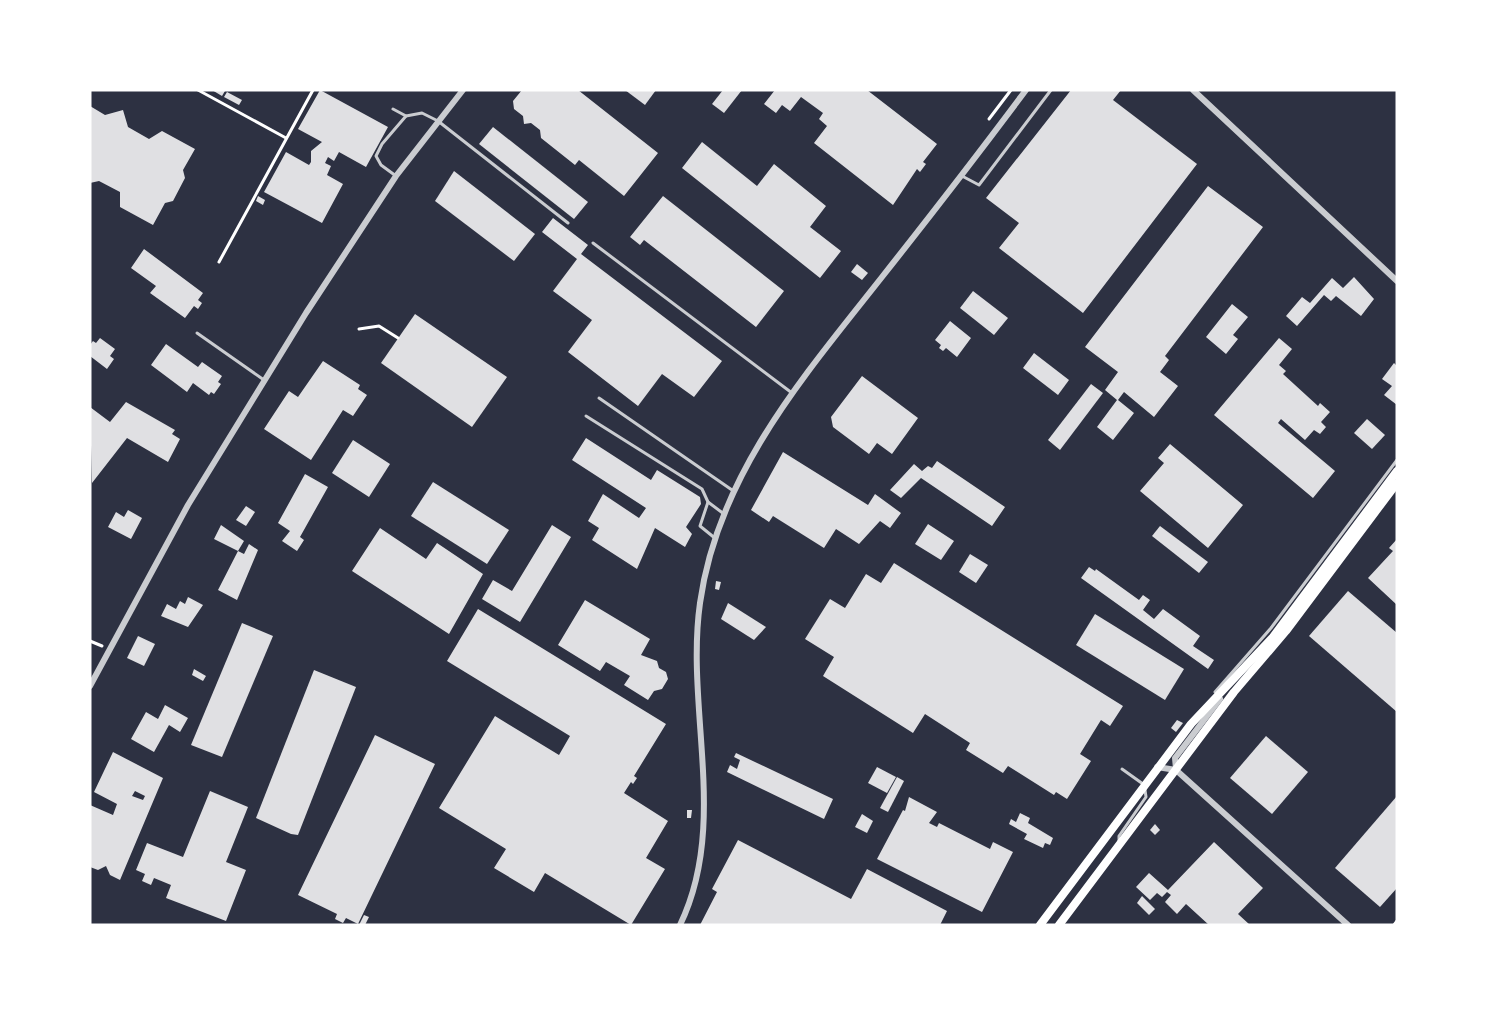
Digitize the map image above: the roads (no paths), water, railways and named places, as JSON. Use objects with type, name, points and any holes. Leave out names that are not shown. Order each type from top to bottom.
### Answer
[{"type":"main road","points":[[1040,925],[1157,767],[1191,724],[1273,637],[1397,471]]},
{"type":"main road","points":[[1059,925],[1234,692],[1286,631],[1397,483]]},
{"type":"street","points":[[90,686],[92,674],[188,505],[265,381],[396,176],[463,90]]},
{"type":"street","points":[[680,925],[700,862],[705,819],[697,650],[700,602],[716,539],[732,490],[763,435],[792,393],[962,176],[1026,90]]},
{"type":"street","points":[[1193,90],[1397,281]]},
{"type":"street","points":[[1176,770],[1175,758],[1231,684]]},
{"type":"street","points":[[1157,767],[1176,770],[1348,925]]},
{"type":"lane","points":[[962,176],[979,185],[1051,90]]},
{"type":"lane","points":[[393,109],[406,116]]},
{"type":"lane","points":[[396,176],[381,165],[376,156],[382,144],[406,116],[422,112],[438,121],[568,223]]},
{"type":"lane","points":[[593,243],[792,393]]},
{"type":"lane","points":[[197,333],[265,381]]},
{"type":"lane","points":[[599,398],[732,490]]},
{"type":"lane","points":[[586,416],[702,489],[708,502],[724,513]]},
{"type":"lane","points":[[1191,724],[1271,628],[1397,460]]},
{"type":"lane","points":[[708,502],[700,526],[716,539]]},
{"type":"lane","points":[[1119,846],[1119,836],[1146,797],[1144,785],[1122,769]]}]
